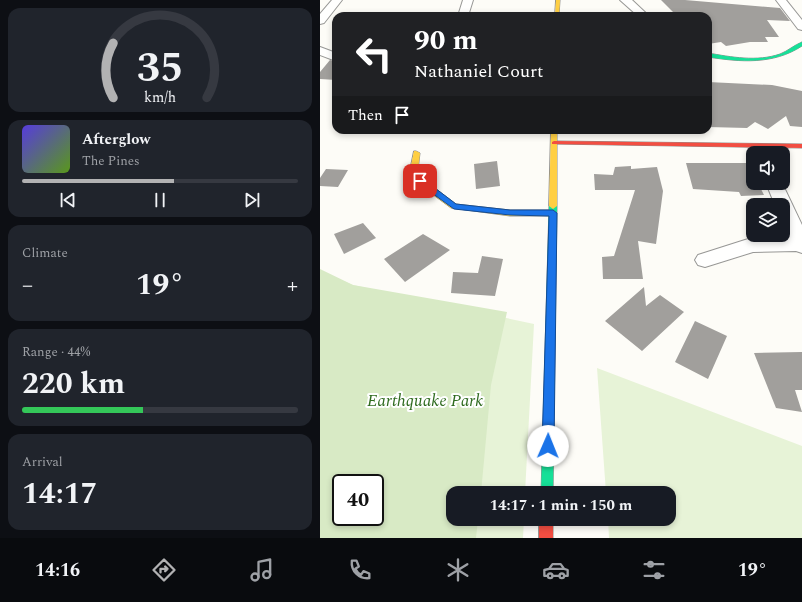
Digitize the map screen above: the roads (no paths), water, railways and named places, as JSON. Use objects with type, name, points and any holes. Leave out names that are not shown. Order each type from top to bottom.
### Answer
[{"type":"street","points":[[320,21],[337,0]]},
{"type":"street","points":[[464,12],[468,0]]},
{"type":"street","points":[[557,12],[558,0]]},
{"type":"street","points":[[625,0],[640,12]]},
{"type":"street","points":[[781,0],[802,27]]},
{"type":"street","points":[[712,56],[755,59],[778,56],[797,50],[802,44]]},
{"type":"street","points":[[320,51],[332,56]]},
{"type":"street","points":[[547,486],[554,134]]},
{"type":"street","points":[[554,143],[746,149]]},
{"type":"street","points":[[790,147],[802,146]]},
{"type":"street","points":[[416,154],[414,170],[420,181],[454,206],[510,213],[553,213]]},
{"type":"street","points":[[705,260],[752,245],[801,245],[777,190]]},
{"type":"street","points":[[546,526],[546,538]]},
{"type":"park label","name":"Earthquake Park","points":[[425,400]]}]
